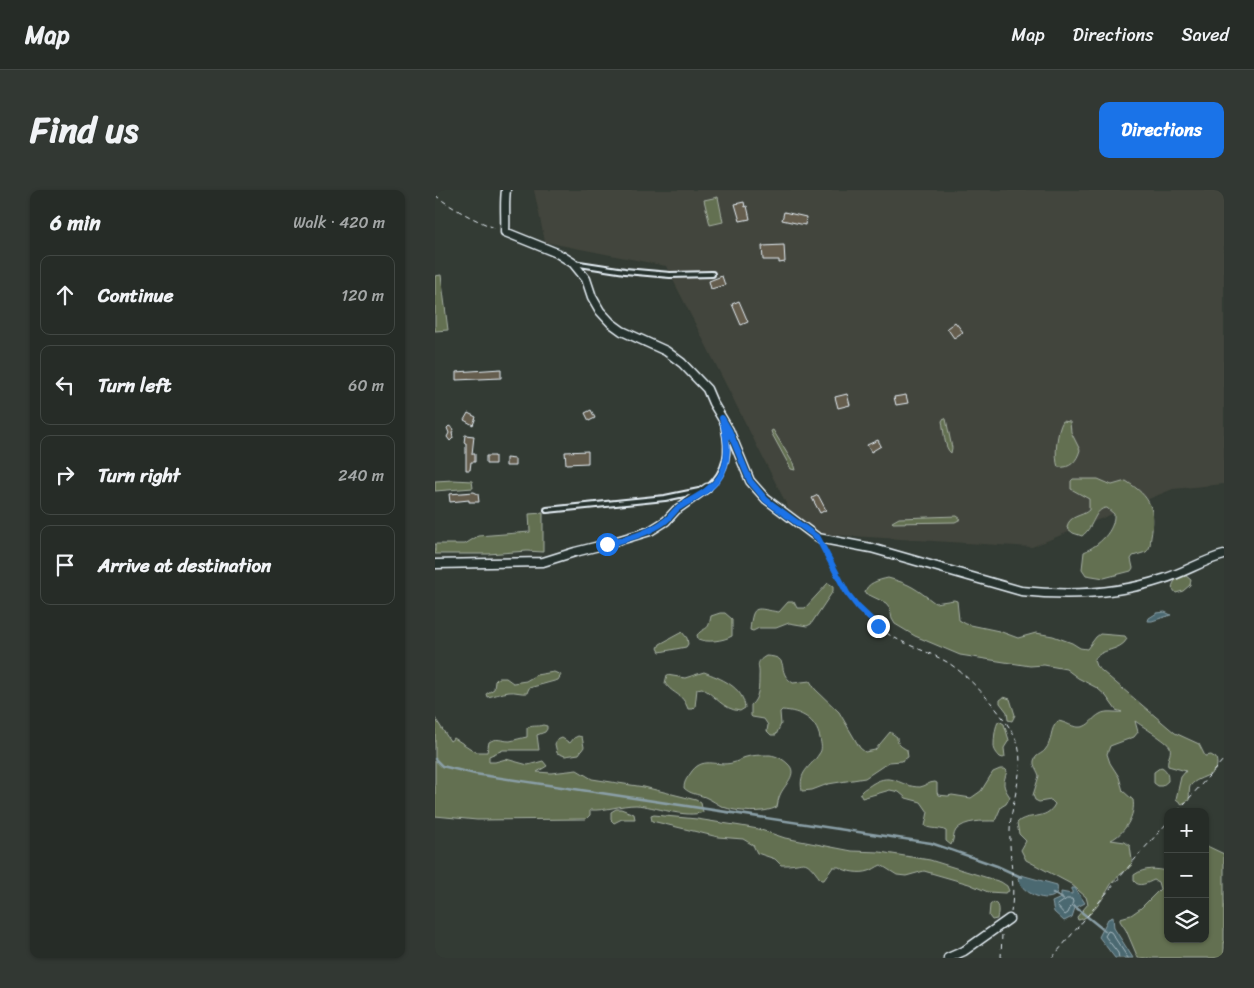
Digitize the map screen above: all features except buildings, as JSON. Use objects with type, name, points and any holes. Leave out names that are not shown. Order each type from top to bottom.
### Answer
[{"type":"street","points":[[506,190],[504,200],[505,232],[557,253],[573,263],[586,279],[592,297],[600,312],[622,332],[666,351],[682,363],[707,389],[729,430],[747,475],[755,488],[766,500],[818,538],[887,552],[1021,591],[1043,593],[1100,592],[1141,585],[1181,574],[1212,558],[1224,556]]},
{"type":"street","points":[[435,564],[543,562],[650,531],[666,521],[676,510],[707,488]]},
{"type":"street","points":[[948,958],[963,951],[1009,919]]},
{"type":"lane","points":[[573,263],[670,275],[712,274]]},
{"type":"lane","points":[[547,510],[665,498],[707,488],[718,479],[725,465],[727,451],[726,434],[722,418]]},
{"type":"path","points":[[435,195],[473,219],[505,232]]},
{"type":"path","points":[[818,538],[847,593],[858,607],[878,626],[892,635],[947,662],[965,675],[1000,715],[1018,746],[1019,764],[1009,831],[1014,896],[1009,919],[1001,936],[1001,958]]},
{"type":"path","points":[[1181,808],[1224,759]]},
{"type":"path","points":[[1052,958],[1164,826]]},
{"type":"shaded area","points":[[534,190],[1224,190],[1224,484],[1173,489],[1032,547],[801,533],[666,266],[545,242]]},
{"type":"green space","points":[[718,197],[723,222],[710,225],[704,200]]},
{"type":"green space","points":[[441,275],[448,330],[435,331],[435,276]]},
{"type":"green space","points":[[944,418],[946,419],[952,448],[951,453],[945,438],[942,421]]},
{"type":"green space","points":[[1063,421],[1070,422],[1071,432],[1080,450],[1077,458],[1072,463],[1066,467],[1058,467],[1056,450],[1059,431]]},
{"type":"green space","points":[[773,430],[793,463],[795,470],[791,469],[772,434],[771,431]]},
{"type":"green space","points":[[1073,479],[1098,479],[1112,485],[1126,481],[1141,493],[1150,504],[1153,519],[1149,549],[1146,552],[1133,556],[1131,559],[1133,568],[1131,571],[1104,578],[1086,575],[1082,569],[1084,552],[1095,546],[1109,532],[1114,520],[1114,514],[1107,508],[1099,511],[1090,527],[1082,536],[1073,533],[1067,528],[1073,518],[1089,510],[1089,499],[1071,489],[1071,481]]},
{"type":"green space","points":[[435,481],[472,481],[473,488],[435,491]]},
{"type":"green space","points":[[543,513],[543,552],[435,554],[435,544],[465,544],[478,536],[530,532],[529,514]]},
{"type":"green space","points":[[957,516],[961,519],[955,522],[892,522],[899,518]]},
{"type":"green space","points":[[1185,575],[1191,580],[1190,585],[1183,591],[1176,593],[1172,588],[1173,583]]},
{"type":"green space","points":[[888,578],[902,582],[935,603],[957,601],[959,620],[966,624],[999,631],[1018,638],[1036,633],[1053,636],[1080,648],[1087,649],[1100,634],[1125,636],[1127,639],[1120,646],[1097,656],[1094,660],[1096,666],[1175,733],[1199,744],[1205,756],[1211,755],[1216,758],[1216,769],[1191,785],[1189,800],[1182,804],[1176,799],[1181,777],[1186,771],[1168,766],[1170,747],[1165,742],[1135,721],[1138,732],[1134,737],[1110,746],[1107,754],[1110,763],[1119,777],[1123,791],[1133,800],[1131,818],[1124,829],[1111,840],[1125,842],[1130,846],[1131,867],[1114,880],[1097,907],[1083,919],[1078,920],[1077,917],[1088,904],[1086,897],[1071,884],[1026,860],[1021,850],[1026,841],[1019,834],[1017,823],[1026,818],[1047,813],[1055,804],[1051,800],[1039,802],[1035,800],[1033,795],[1039,776],[1034,763],[1035,759],[1044,751],[1049,743],[1055,724],[1058,721],[1075,727],[1081,727],[1087,725],[1102,713],[1122,712],[1116,710],[1106,696],[1097,688],[1066,669],[1044,665],[1030,666],[960,655],[915,636],[895,624],[890,608],[886,603],[865,593],[870,584]]},
{"type":"green space","points":[[828,583],[833,586],[833,591],[811,624],[807,626],[789,623],[776,628],[750,630],[754,611],[757,609],[779,612],[788,602],[794,602],[797,608],[805,608]]},
{"type":"green space","points":[[725,613],[732,619],[732,636],[715,641],[698,639],[697,635],[708,627],[711,616]]},
{"type":"green space","points":[[682,632],[687,638],[688,644],[686,647],[660,652],[658,648],[660,644]]},
{"type":"green space","points":[[766,656],[779,659],[787,678],[793,683],[810,681],[815,689],[839,712],[860,748],[865,752],[875,750],[890,732],[897,737],[900,745],[907,750],[908,757],[902,761],[889,762],[865,778],[828,784],[812,790],[802,791],[803,774],[821,750],[820,738],[818,731],[811,721],[807,717],[795,712],[782,710],[780,712],[781,724],[776,735],[771,735],[767,731],[768,725],[764,719],[751,716],[751,705],[756,699],[759,688],[758,664]]},
{"type":"green space","points":[[554,672],[561,675],[558,680],[529,688],[527,693],[509,692],[487,697],[486,694],[494,689],[495,681],[498,678],[506,678],[513,683],[526,681],[536,675]]},
{"type":"green space","points":[[704,672],[724,680],[736,689],[744,701],[745,708],[740,711],[728,708],[702,688],[697,689],[695,707],[688,709],[683,699],[665,683],[667,675],[685,678]]},
{"type":"green space","points":[[1004,697],[1010,699],[1015,715],[1012,721],[1008,720],[1007,712],[1000,703],[1000,700]]},
{"type":"green space","points":[[435,718],[450,741],[454,738],[476,752],[487,752],[489,742],[497,739],[510,741],[527,737],[527,728],[547,726],[545,732],[537,735],[539,750],[503,750],[489,756],[489,762],[506,759],[528,765],[543,761],[547,766],[537,772],[551,773],[577,770],[592,779],[644,787],[696,800],[701,803],[703,812],[688,814],[636,805],[590,810],[590,815],[586,819],[477,820],[435,816]]},
{"type":"green space","points":[[999,721],[1004,724],[1009,740],[1004,748],[1005,757],[1003,758],[998,755],[994,747],[995,732]]},
{"type":"green space","points":[[578,736],[582,737],[584,747],[579,754],[565,756],[557,753],[555,744],[557,740],[562,738],[570,743]]},
{"type":"green space","points":[[770,755],[788,764],[792,772],[790,780],[779,796],[777,807],[772,809],[750,812],[729,809],[705,797],[691,793],[684,788],[685,782],[695,768],[704,763],[726,764],[734,763],[749,756]]},
{"type":"green space","points":[[1161,767],[1167,772],[1168,781],[1162,786],[1158,786],[1154,783],[1154,772]]},
{"type":"green space","points":[[1000,769],[1007,771],[1004,784],[1010,797],[1006,804],[1001,807],[995,821],[964,824],[956,830],[951,845],[946,841],[946,831],[925,826],[928,812],[921,802],[906,798],[899,792],[890,790],[862,798],[860,794],[879,780],[891,779],[907,785],[920,787],[935,782],[937,783],[938,795],[971,798],[981,791],[993,772]]},
{"type":"green space","points":[[616,809],[634,814],[635,819],[622,819],[614,823],[611,820],[611,812]]},
{"type":"green space","points":[[651,816],[697,819],[758,829],[785,838],[852,851],[880,852],[930,860],[1001,882],[1007,886],[1009,891],[1005,893],[988,892],[969,884],[924,871],[906,876],[897,875],[881,865],[870,871],[862,872],[833,867],[824,880],[821,880],[807,864],[781,865],[775,859],[757,853],[753,845],[743,839],[718,837],[652,821]]},
{"type":"green space","points":[[1209,847],[1224,854],[1224,958],[1138,958],[1120,918],[1131,915],[1141,908],[1160,889],[1158,882],[1154,880],[1143,884],[1138,884],[1134,881],[1134,875],[1142,871],[1155,869],[1164,870],[1164,943],[1209,943]]},
{"type":"green space","points":[[994,902],[998,912],[997,919],[992,920],[989,916],[990,905]]},
{"type":"water","points":[[1165,612],[1171,615],[1148,621],[1149,618],[1157,613]]},
{"type":"water","points":[[1021,875],[1057,885],[1057,892],[1048,898],[1033,895],[1021,885],[1018,878]]},
{"type":"water","points":[[1072,888],[1075,888],[1085,903],[1075,908],[1072,917],[1064,921],[1054,912],[1052,902],[1061,898],[1061,892],[1072,894]]},
{"type":"water","points":[[1113,917],[1114,928],[1133,958],[1115,958],[1099,937],[1108,919]]},
{"type":"waterway","points":[[435,759],[442,766],[475,774],[931,843],[997,866],[1021,877]]},
{"type":"waterway","points":[[1053,893],[1063,899]]},
{"type":"waterway","points":[[1074,906],[1105,931]]},
{"type":"route","points":[[607,544],[650,531],[666,521],[676,510],[718,479],[725,465],[727,451],[726,434],[722,418],[729,430],[741,463],[755,488],[766,500],[818,538],[847,593],[858,607],[878,626]]}]
